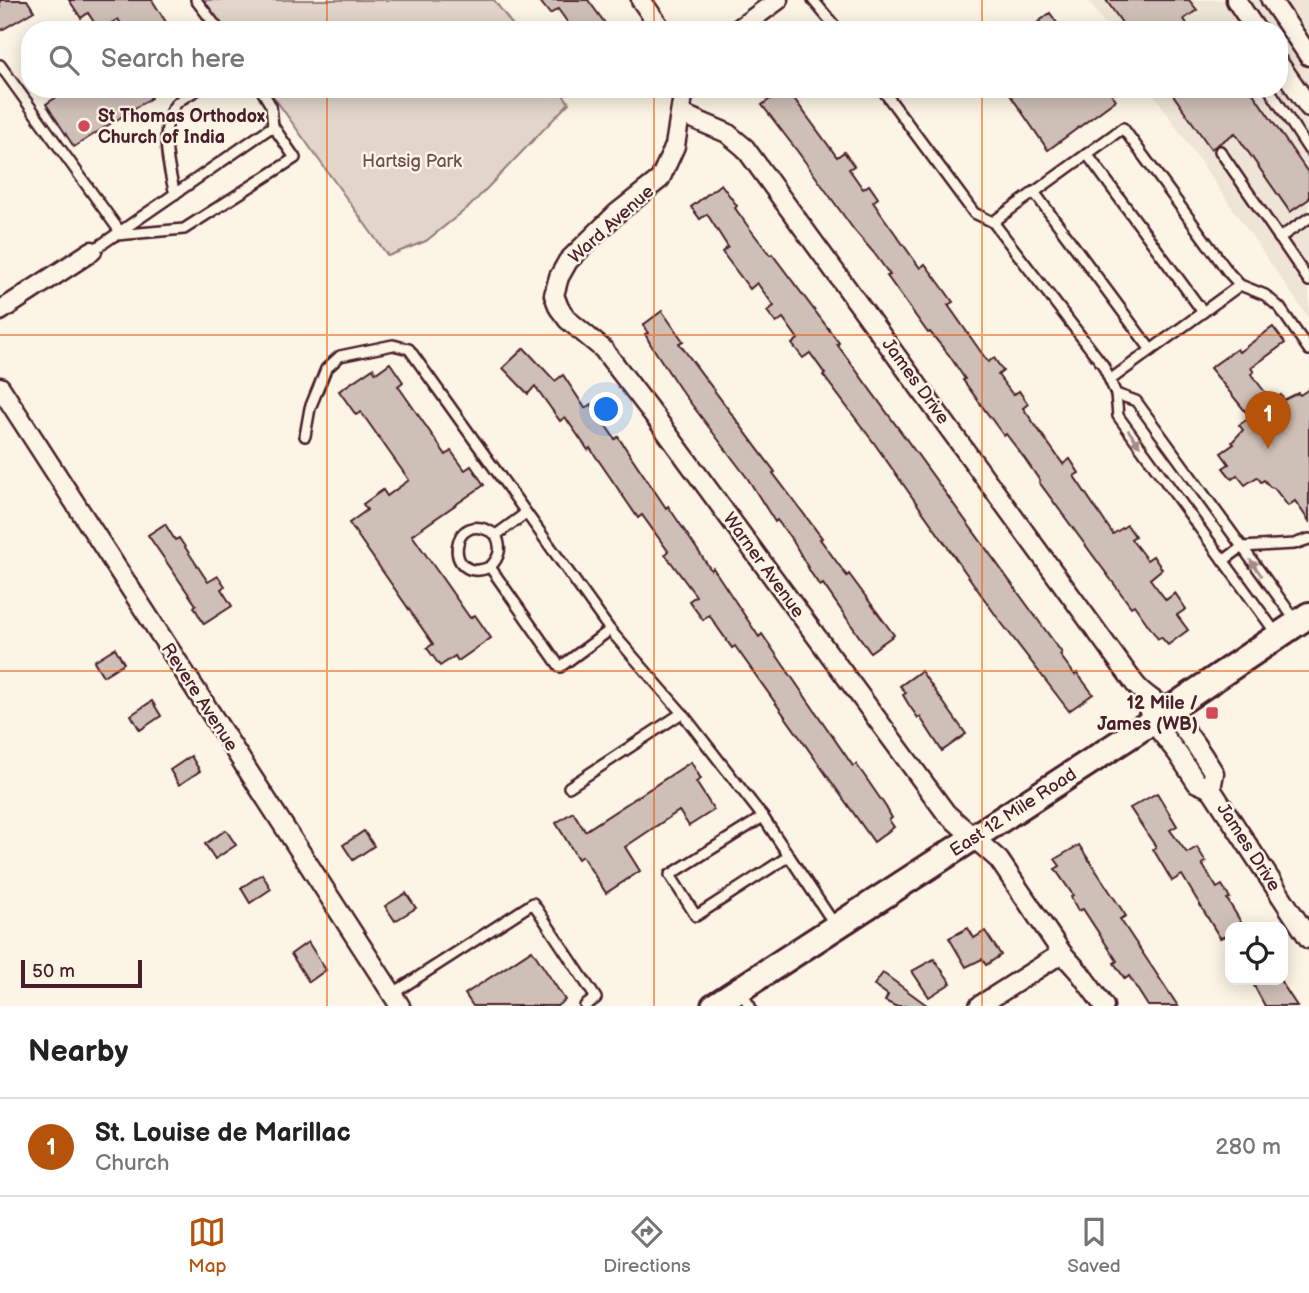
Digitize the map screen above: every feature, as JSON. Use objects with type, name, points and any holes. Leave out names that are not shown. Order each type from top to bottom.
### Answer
[{"type":"main road","name":"East 12 Mile Road","points":[[715,1006],[745,998],[836,927],[1160,716],[1295,624]]},
{"type":"street","points":[[640,0],[655,21]]},
{"type":"street","points":[[749,21],[778,0]]},
{"type":"street","points":[[1236,0],[1250,21]]},
{"type":"street","points":[[1272,0],[1281,21]]},
{"type":"street","points":[[1288,32],[1309,55]]},
{"type":"street","points":[[1288,77],[1309,107]]},
{"type":"street","points":[[682,114],[683,98]]},
{"type":"street","name":"Ward Avenue","points":[[554,295],[559,277],[568,261],[617,213],[660,179],[675,146],[682,114]]},
{"type":"street","name":"James Drive","points":[[682,114],[727,133],[745,148],[1143,694],[1160,716],[1195,743],[1214,773],[1211,789],[1303,915],[1309,939]]},
{"type":"street","points":[[0,311],[92,251]]},
{"type":"street","name":"Warner Avenue","points":[[554,295],[568,320],[603,349],[656,418],[946,813],[999,860],[1062,953],[1080,972],[1104,1006]]},
{"type":"street","name":"Revere Avenue","points":[[0,387],[396,1000]]},
{"type":"street","points":[[979,1006],[1062,953]]},
{"type":"lane","points":[[196,0],[212,21]]},
{"type":"lane","points":[[813,0],[830,21]]},
{"type":"lane","points":[[0,65],[21,95]]},
{"type":"lane","points":[[23,98],[119,234]]},
{"type":"lane","points":[[175,194],[167,163],[167,124],[176,104],[185,98]]},
{"type":"lane","points":[[119,234],[184,229],[295,158],[273,126],[271,106],[266,98]]},
{"type":"lane","points":[[889,98],[974,214],[993,222],[1102,365],[1116,394],[1118,416],[1223,561],[1295,624]]},
{"type":"lane","points":[[1275,98],[1309,149]]},
{"type":"lane","points":[[92,251],[273,126]]},
{"type":"lane","points":[[993,222],[1123,128],[1229,273],[1240,285],[1265,295],[1280,308],[1309,350]]},
{"type":"lane","points":[[1220,151],[1308,277]]},
{"type":"lane","points":[[1087,154],[1203,312]]},
{"type":"lane","points":[[1034,192],[1151,350]]},
{"type":"lane","points":[[1279,238],[1309,218]]},
{"type":"lane","points":[[1110,380],[1240,285]]},
{"type":"lane","points":[[305,436],[310,408],[326,369],[340,356],[393,345],[409,349],[610,630],[682,713],[763,817],[836,927]]},
{"type":"lane","points":[[1116,394],[1136,401],[1295,624]]},
{"type":"lane","points":[[496,535],[526,513]]},
{"type":"lane","points":[[485,527],[496,535],[500,552],[497,561],[490,568],[473,570],[464,566],[456,553],[460,536],[469,528],[485,527]]},
{"type":"lane","points":[[1223,561],[1241,547],[1294,544],[1309,539]]},
{"type":"lane","points":[[490,568],[561,667],[610,630]]},
{"type":"lane","points":[[569,787],[682,713]]},
{"type":"lane","points":[[763,817],[670,875],[696,916],[789,856]]},
{"type":"lane","points":[[396,1000],[533,903],[596,998],[585,1006]]},
{"type":"shaded area","points":[[1088,0],[1309,0],[1309,319],[1156,98],[1288,98],[1288,21],[1103,21]]},
{"type":"green space","points":[[204,0],[494,0],[509,21],[219,21]]},
{"type":"green space","name":"Hartsig Park","points":[[274,98],[565,98],[569,103],[470,206],[426,241],[388,256]]},
{"type":"building","points":[[0,0],[27,0],[34,11],[0,31]]},
{"type":"building","points":[[69,0],[152,0],[165,21],[93,21],[88,13],[81,18]]},
{"type":"building","points":[[539,0],[588,0],[603,21],[567,21],[558,9],[550,14]]},
{"type":"building","points":[[1106,0],[1189,0],[1197,10],[1184,19],[1185,21],[1121,21]]},
{"type":"building","points":[[1050,13],[1056,21],[1040,21]]},
{"type":"building","name":"St Thomas Orthodox Church of India","points":[[55,98],[151,98],[74,147],[46,104]]},
{"type":"building","points":[[772,98],[794,98],[837,157],[844,152],[854,166],[849,169],[863,189],[869,185],[878,198],[873,202],[920,268],[925,264],[943,288],[953,302],[948,305],[988,362],[994,358],[1003,371],[998,375],[1013,395],[1019,391],[1028,404],[1023,408],[1063,464],[1070,459],[1079,473],[1074,476],[1113,534],[1127,525],[1135,536],[1131,539],[1147,560],[1153,556],[1162,569],[1150,579],[1166,600],[1175,593],[1186,609],[1177,615],[1188,630],[1168,645],[1161,637],[1158,639],[1134,605],[1131,607],[1025,459],[1006,434],[1004,436],[963,380],[965,379],[949,355],[930,332],[928,333],[874,253],[762,105]]},
{"type":"building","points":[[1012,98],[1115,98],[1116,100],[1048,150]]},
{"type":"building","points":[[1175,98],[1256,98],[1309,174],[1309,199],[1290,212],[1235,133],[1211,149]]},
{"type":"building","points":[[721,184],[747,225],[839,343],[837,344],[1062,653],[1060,655],[1093,694],[1069,711],[997,617],[823,375],[825,374],[810,353],[803,358],[792,344],[798,339],[783,318],[776,323],[767,311],[774,306],[757,283],[750,289],[722,252],[728,247],[707,214],[700,219],[691,207]]},
{"type":"building","points":[[662,311],[683,341],[679,343],[775,472],[773,473],[847,576],[849,574],[894,635],[870,652],[823,584],[820,586],[793,541],[777,520],[775,522],[748,479],[680,389],[651,345],[643,325]]},
{"type":"building","points":[[1273,327],[1285,343],[1251,368],[1254,372],[1251,374],[1272,401],[1281,395],[1284,400],[1298,393],[1300,395],[1309,389],[1309,521],[1295,501],[1288,506],[1264,480],[1261,482],[1257,477],[1245,485],[1237,475],[1232,479],[1223,468],[1229,464],[1221,453],[1234,444],[1232,442],[1243,430],[1239,425],[1250,417],[1210,368],[1237,349],[1239,352]]},
{"type":"building","points":[[524,348],[555,381],[563,375],[585,408],[591,404],[615,439],[618,437],[711,570],[713,568],[759,637],[762,634],[853,766],[856,764],[864,775],[886,807],[894,827],[874,842],[735,646],[732,648],[709,615],[703,620],[689,601],[696,596],[665,554],[668,551],[642,515],[638,518],[590,448],[588,450],[565,417],[560,421],[535,386],[528,394],[503,368]]},
{"type":"building","points":[[390,363],[403,382],[398,386],[446,455],[451,451],[465,470],[471,466],[484,485],[412,535],[470,618],[475,615],[491,638],[458,661],[455,656],[440,666],[427,648],[433,644],[349,523],[367,510],[363,504],[383,490],[387,496],[409,480],[361,412],[356,415],[339,391],[373,368],[376,373]]},
{"type":"building","points":[[165,524],[175,540],[179,538],[208,582],[218,576],[225,586],[221,589],[232,606],[204,624],[194,607],[196,605],[148,535]]},
{"type":"building","points":[[115,648],[124,663],[103,676],[94,661]]},
{"type":"building","points":[[921,671],[966,734],[942,751],[909,705],[903,695],[906,693],[900,686]]},
{"type":"building","points":[[152,701],[161,716],[140,730],[131,715]]},
{"type":"building","points":[[191,756],[200,771],[179,785],[170,770]]},
{"type":"building","points":[[691,762],[701,779],[696,782],[714,810],[689,826],[679,811],[625,847],[640,871],[606,893],[582,856],[578,859],[556,823],[573,812],[585,831]]},
{"type":"building","points":[[1157,793],[1177,826],[1170,830],[1187,853],[1197,847],[1206,862],[1202,864],[1217,888],[1222,885],[1241,922],[1225,922],[1225,936],[1220,938],[1182,875],[1172,881],[1153,849],[1156,847],[1130,808]]},
{"type":"building","points":[[226,830],[236,845],[215,859],[205,844]]},
{"type":"building","points":[[364,831],[374,846],[353,860],[343,845]]},
{"type":"building","points":[[1079,845],[1126,916],[1120,919],[1178,1006],[1148,1006],[1129,976],[1125,979],[1114,963],[1117,961],[1083,909],[1078,911],[1071,897],[1073,895],[1055,869],[1060,866],[1055,859]]},
{"type":"building","points":[[262,874],[271,889],[250,903],[241,888]]},
{"type":"building","points":[[406,893],[416,908],[395,921],[385,906]]},
{"type":"building","points":[[968,928],[974,938],[985,931],[1001,955],[986,965],[982,959],[966,967],[949,938]]},
{"type":"building","points":[[308,942],[326,970],[309,982],[291,954]]},
{"type":"building","points":[[532,950],[565,1000],[557,1006],[473,1006],[465,994]]},
{"type":"building","points":[[934,959],[951,983],[929,997],[912,971]]},
{"type":"building","points":[[883,973],[928,1006],[895,1006],[885,1001],[888,995],[874,985]]},
{"type":"building","points":[[1254,985],[1283,985],[1297,1006],[1265,1006]]},
{"type":"place","name":"St Thomas Orthodox Church of India","points":[[84,126]]},
{"type":"place","name":"St. Louise de Marillac","points":[[1268,449]]},
{"type":"place","name":"12 Mile / James (WB)","points":[[1212,713]]}]
